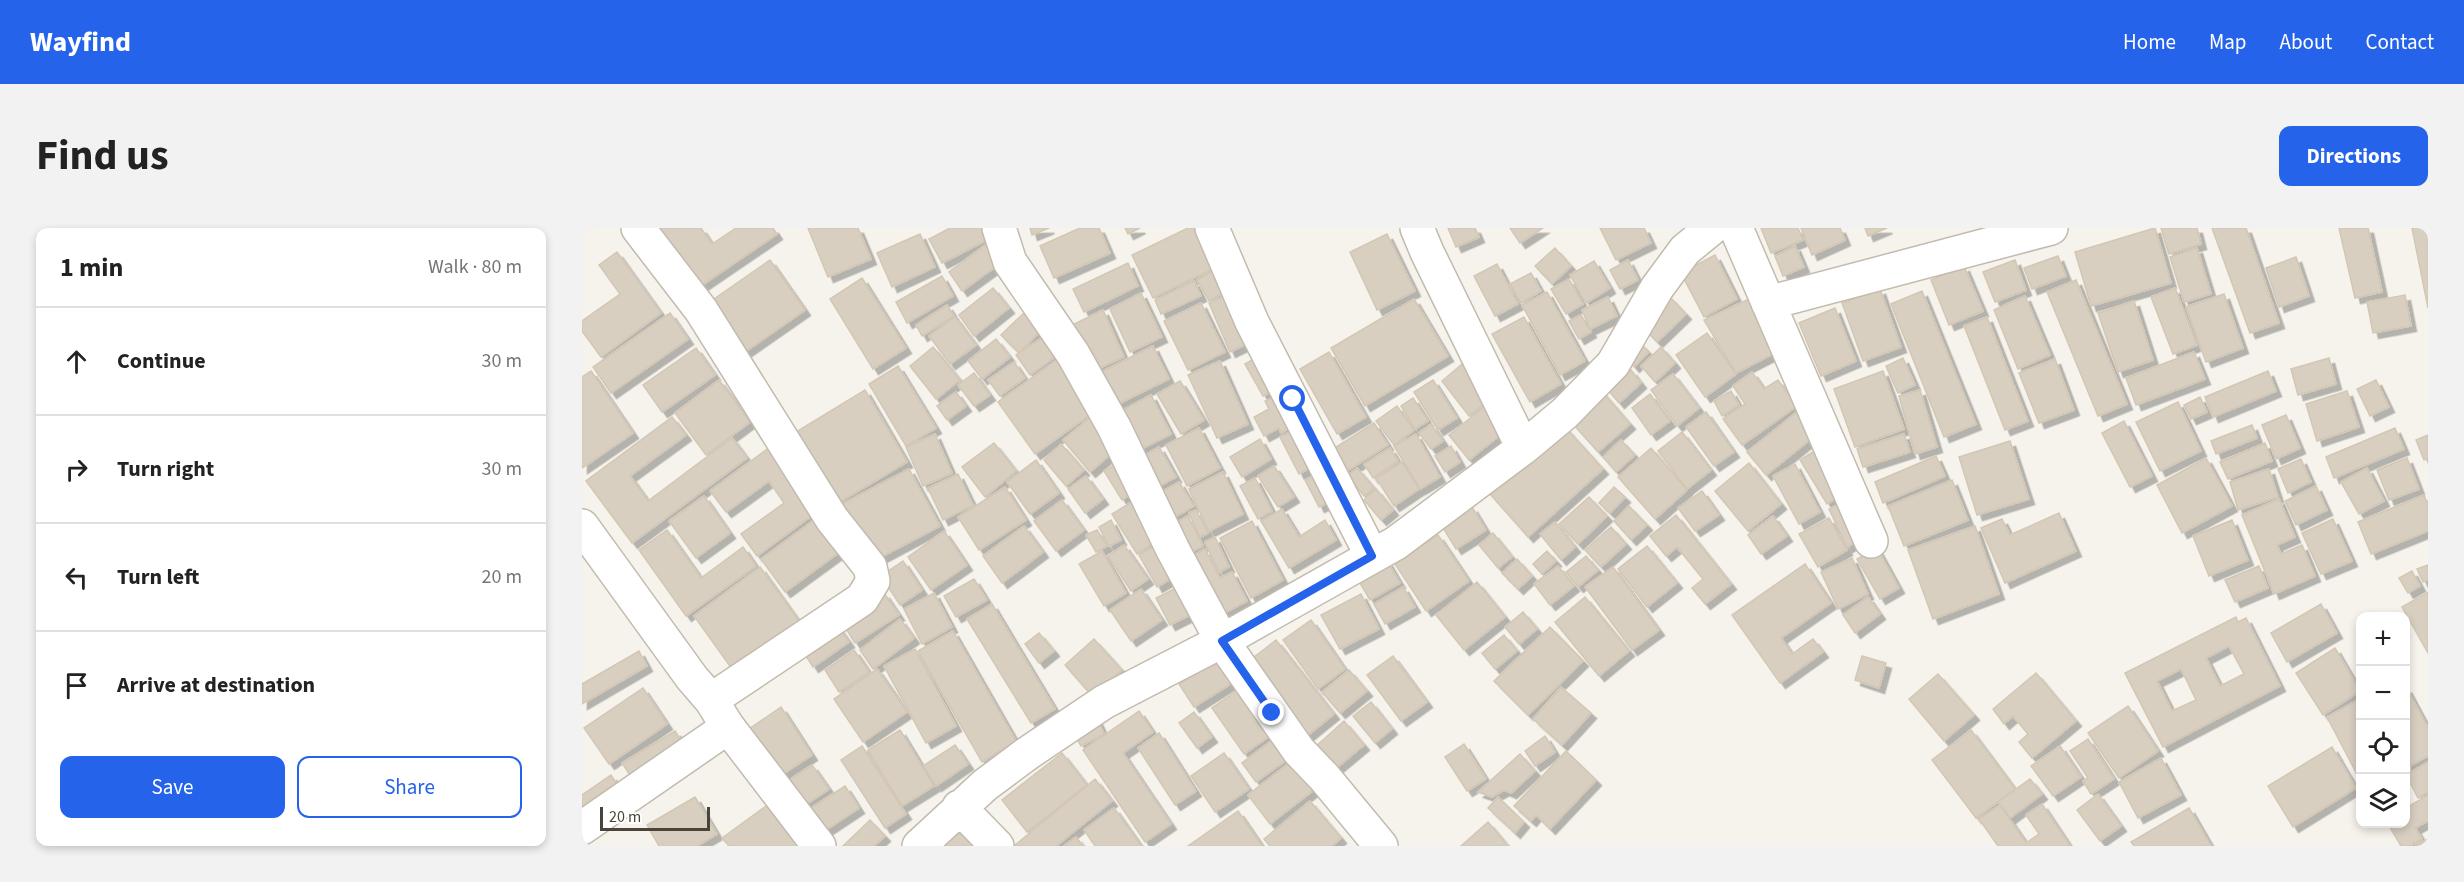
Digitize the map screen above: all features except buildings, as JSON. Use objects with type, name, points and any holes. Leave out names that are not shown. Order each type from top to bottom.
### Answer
[{"type":"street","points":[[638,228],[701,310],[832,519],[870,567],[873,581],[862,599],[711,700]]},
{"type":"street","points":[[999,228],[1010,262],[1073,354],[1114,427],[1173,550],[1222,641],[1299,751],[1324,777],[1381,846]]},
{"type":"street","points":[[1212,228],[1252,322],[1372,556]]},
{"type":"street","points":[[1417,228],[1426,252],[1523,448]]},
{"type":"street","points":[[919,846],[959,807],[1028,753],[1104,702],[1222,641],[1396,543],[1523,448],[1565,413],[1613,364],[1657,288],[1685,250],[1712,228]]},
{"type":"street","points":[[1736,228],[1871,541]]},
{"type":"street","points":[[1768,303],[2051,228]]},
{"type":"street","points":[[582,526],[692,678],[711,700],[728,727],[819,846]]},
{"type":"street","points":[[582,828],[728,727]]},
{"type":"street","points":[[959,807],[997,846]]},
{"type":"route","points":[[1272,713],[1222,641],[1372,556],[1293,399]]}]
